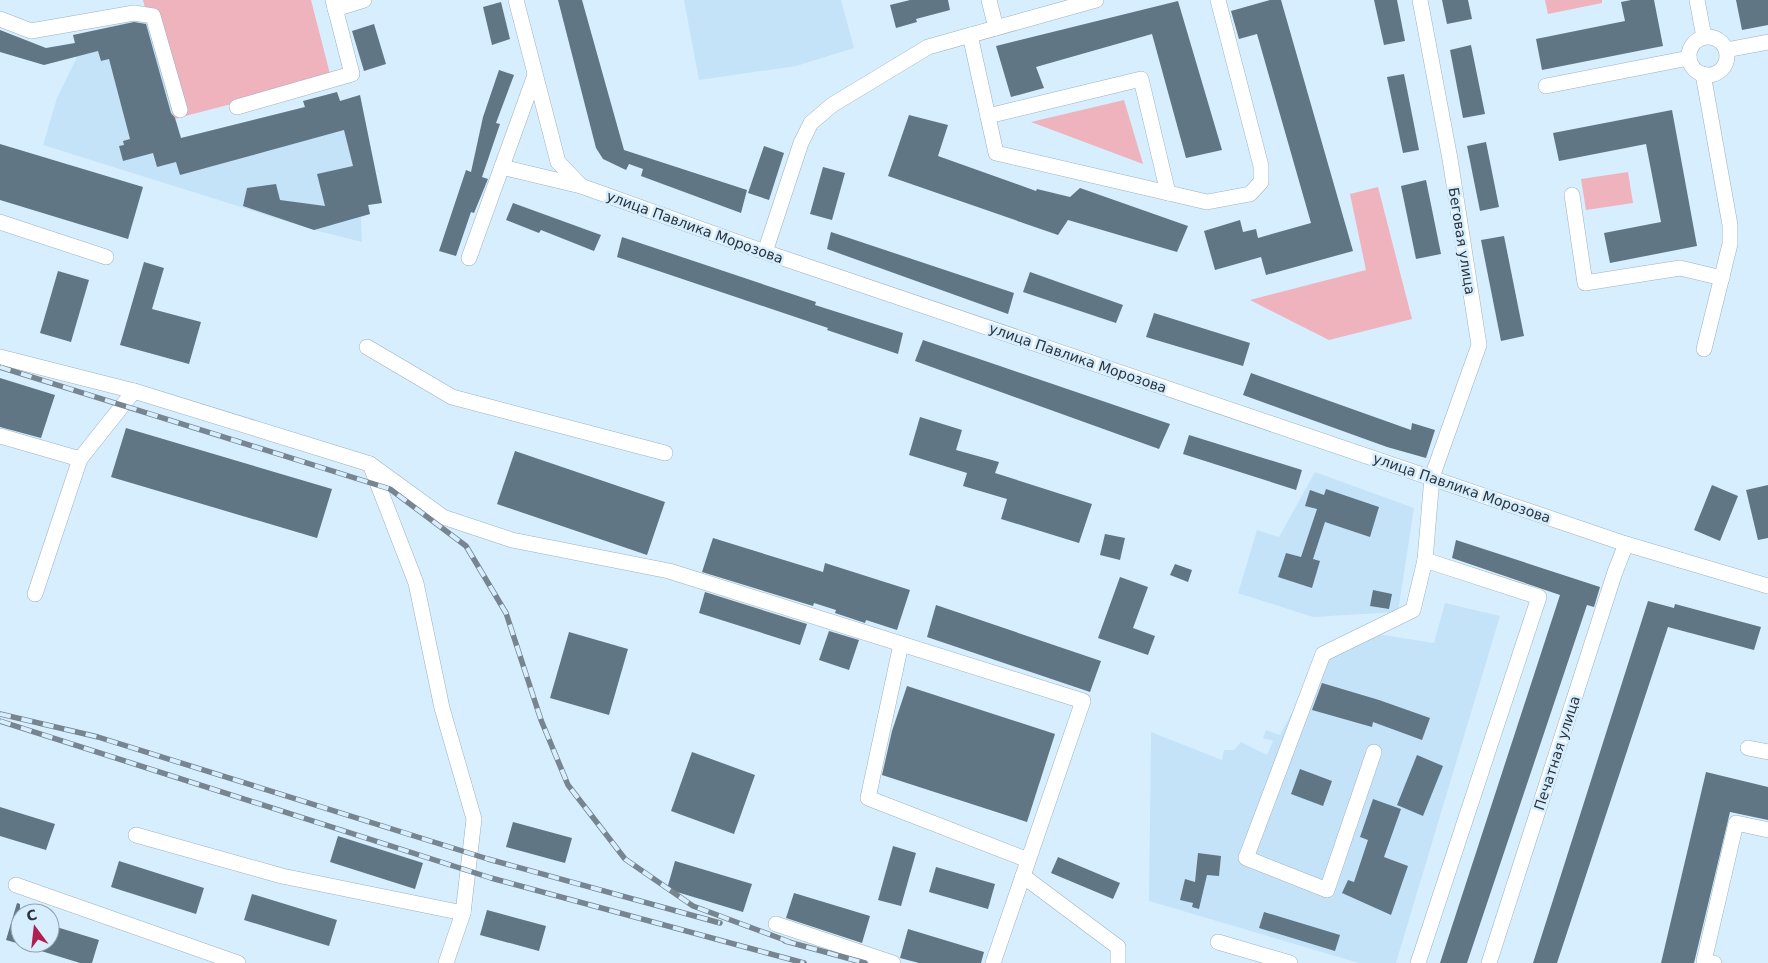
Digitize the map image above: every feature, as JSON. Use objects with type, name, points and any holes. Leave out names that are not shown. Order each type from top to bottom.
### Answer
[{"type":"street","points":[[237,107],[352,74],[334,5],[364,0]]},
{"type":"street","name":"улица Павлика Морозова","points":[[516,0],[558,162],[581,186],[765,252],[1626,544],[1768,586]]},
{"type":"street","points":[[989,0],[996,28]]},
{"type":"street","points":[[765,252],[801,144],[817,117],[832,105],[928,47],[1096,0]]},
{"type":"street","points":[[970,35],[996,153],[1207,202],[1250,194],[1261,182],[1261,166],[1218,0]]},
{"type":"street","name":"Беговая улица","points":[[1374,752],[1327,890],[1246,858],[1323,654],[1413,610],[1425,560],[1432,477],[1478,344],[1450,159],[1420,0]]},
{"type":"street","points":[[1697,0],[1704,37]]},
{"type":"street","points":[[0,20],[31,31],[132,7],[153,16],[180,110]]},
{"type":"street","points":[[1704,37],[1719,40],[1726,50],[1727,57],[1721,69],[1716,73],[1703,74],[1692,66],[1689,58],[1694,42],[1704,37]]},
{"type":"street","points":[[1726,50],[1768,42]]},
{"type":"street","points":[[1546,86],[1689,58]]},
{"type":"street","points":[[1703,74],[1730,225],[1730,244],[1704,350]]},
{"type":"street","points":[[469,258],[536,75]]},
{"type":"street","points":[[988,116],[1141,79],[1168,194]]},
{"type":"street","points":[[502,167],[581,186]]},
{"type":"street","points":[[1572,195],[1586,283],[1680,268],[1722,278]]},
{"type":"street","points":[[0,222],[106,257]]},
{"type":"street","points":[[368,347],[452,397],[665,453]]},
{"type":"street","points":[[0,357],[134,391],[370,464],[443,517],[512,540],[669,571],[1083,701],[993,963]]},
{"type":"street","points":[[35,594],[80,459],[134,391]]},
{"type":"street","points":[[0,436],[80,459]]},
{"type":"street","points":[[370,464],[416,584],[442,708],[474,819],[463,913],[446,963]]},
{"type":"street","name":"Печатная улица","points":[[1490,963],[1615,572],[1626,544]]},
{"type":"street","points":[[1418,963],[1539,597],[1425,560]]},
{"type":"street","points":[[901,644],[868,798],[1028,860]]},
{"type":"street","points":[[1748,748],[1768,752]]},
{"type":"street","points":[[1714,963],[1704,961],[1736,823],[1768,830]]},
{"type":"street","points":[[136,835],[282,876],[463,913]]},
{"type":"street","points":[[1023,876],[1118,947],[1118,963]]},
{"type":"street","points":[[16,885],[238,963]]},
{"type":"street","points":[[776,924],[893,963]]},
{"type":"street","points":[[1218,942],[1290,963]]},
{"type":"shaded area","points":[[143,0],[311,0],[331,78],[174,119]]},
{"type":"shaded area","points":[[684,0],[841,0],[854,48],[796,66],[699,80]]},
{"type":"shaded area","points":[[1545,0],[1602,0],[1602,3],[1548,14]]},
{"type":"shaded area","points":[[146,18],[181,138],[305,107],[303,101],[337,92],[341,101],[360,95],[382,203],[369,205],[370,214],[361,217],[362,242],[314,230],[43,145],[57,98],[77,57],[73,35]]},
{"type":"shaded area","points":[[1124,100],[1143,164],[1031,122]]},
{"type":"shaded area","points":[[1628,172],[1633,203],[1586,210],[1581,179]]},
{"type":"shaded area","points":[[1378,187],[1412,319],[1329,340],[1250,300],[1366,270],[1350,194]]},
{"type":"shaded area","points":[[1315,472],[1414,508],[1398,612],[1313,617],[1238,593],[1257,530],[1279,537]]},
{"type":"shaded area","points":[[1445,603],[1500,616],[1396,963],[1359,963],[1149,901],[1151,732],[1222,760],[1224,750],[1234,750],[1241,742],[1267,755],[1273,741],[1263,738],[1266,730],[1280,735],[1323,654],[1370,633],[1434,643]]},
{"type":"building","points":[[558,0],[582,0],[624,150],[747,190],[741,213],[641,176],[643,169],[629,164],[626,170],[603,159],[596,148]]},
{"type":"building","points":[[910,0],[948,0],[950,10],[916,19],[917,22],[896,28],[890,5]]},
{"type":"building","points":[[1270,0],[1281,0],[1353,251],[1266,275],[1261,257],[1215,270],[1204,231],[1240,220],[1243,232],[1256,229],[1258,238],[1311,223],[1257,34],[1239,39],[1231,11]]},
{"type":"building","points":[[1374,0],[1397,0],[1405,41],[1384,45]]},
{"type":"building","points":[[1442,0],[1468,0],[1472,19],[1447,24]]},
{"type":"building","points":[[1654,0],[1663,46],[1542,70],[1536,39],[1625,21],[1621,2]]},
{"type":"building","points":[[1736,0],[1768,0],[1768,25],[1742,30]]},
{"type":"building","points":[[1178,1],[1222,150],[1186,158],[1152,34],[1036,67],[1044,88],[1011,97],[996,46]]},
{"type":"building","points":[[501,2],[510,39],[492,45],[483,7]]},
{"type":"building","points":[[134,22],[146,24],[171,113],[175,118],[181,138],[305,107],[303,101],[337,92],[340,101],[360,95],[382,203],[368,205],[370,214],[314,230],[243,206],[247,188],[276,184],[280,200],[325,206],[317,174],[353,166],[344,130],[180,175],[176,162],[157,167],[153,153],[123,161],[119,146],[124,145],[123,141],[130,139],[109,59],[101,61],[98,51],[44,65],[0,52],[0,30],[46,48],[75,43],[73,35]]},
{"type":"building","points":[[374,24],[386,64],[364,71],[352,31]]},
{"type":"building","points":[[1471,45],[1485,114],[1463,118],[1450,50]]},
{"type":"building","points":[[499,70],[514,75],[496,123],[500,124],[482,177],[488,179],[474,213],[471,212],[456,256],[439,251],[466,170],[471,172],[483,117]]},
{"type":"building","points":[[1404,74],[1419,150],[1403,153],[1387,77]]},
{"type":"building","points":[[1672,110],[1697,246],[1610,263],[1604,233],[1661,222],[1646,144],[1559,161],[1553,133]]},
{"type":"building","points":[[909,115],[948,125],[938,156],[1036,191],[1037,189],[1070,197],[1080,188],[1188,226],[1177,252],[1068,220],[1058,235],[888,176]]},
{"type":"building","points":[[1486,142],[1499,207],[1480,211],[1467,146]]},
{"type":"building","points":[[0,144],[143,187],[128,239],[0,200]]},
{"type":"building","points":[[764,146],[784,153],[769,200],[748,193]]},
{"type":"building","points":[[823,167],[845,173],[832,220],[810,214]]},
{"type":"building","points":[[1426,180],[1441,254],[1416,259],[1401,186]]},
{"type":"building","points":[[513,203],[601,235],[594,251],[541,230],[539,233],[506,220]]},
{"type":"building","points":[[831,232],[1014,293],[1008,314],[827,249]]},
{"type":"building","points":[[1504,236],[1524,336],[1501,341],[1481,240]]},
{"type":"building","points":[[622,237],[816,302],[815,305],[903,333],[898,354],[827,330],[828,328],[617,257]]},
{"type":"building","points":[[144,262],[164,268],[152,309],[201,322],[189,364],[120,345]]},
{"type":"building","points":[[58,271],[89,280],[71,342],[40,333]]},
{"type":"building","points":[[1030,272],[1123,305],[1116,323],[1023,292]]},
{"type":"building","points":[[1154,313],[1250,343],[1243,366],[1146,337]]},
{"type":"building","points":[[923,340],[1170,424],[1159,449],[915,361]]},
{"type":"building","points":[[1251,373],[1411,430],[1412,423],[1435,430],[1426,458],[1387,447],[1243,395]]},
{"type":"building","points":[[0,378],[55,395],[41,438],[0,427]]},
{"type":"building","points":[[920,417],[962,430],[956,450],[999,462],[995,473],[1092,504],[1079,543],[1001,519],[1007,499],[963,486],[967,473],[909,455]]},
{"type":"building","points":[[126,428],[332,489],[317,538],[111,477]]},
{"type":"building","points":[[1189,435],[1302,470],[1296,490],[1183,454]]},
{"type":"building","points":[[515,451],[665,502],[647,555],[497,504]]},
{"type":"building","points":[[1712,485],[1738,496],[1720,541],[1694,530]]},
{"type":"building","points":[[1768,485],[1768,538],[1758,540],[1746,490]]},
{"type":"building","points":[[1326,489],[1379,507],[1370,537],[1325,522],[1313,559],[1320,561],[1312,588],[1278,577],[1286,553],[1301,557],[1317,509],[1305,506],[1310,490],[1324,495]]},
{"type":"building","points":[[1105,534],[1125,538],[1120,560],[1100,555]]},
{"type":"building","points":[[713,538],[823,572],[825,563],[910,590],[897,630],[866,620],[865,623],[835,613],[836,610],[814,603],[813,606],[702,572]]},
{"type":"building","points":[[1456,540],[1600,587],[1594,607],[1587,605],[1467,963],[1440,963],[1560,595],[1452,558]]},
{"type":"building","points":[[1175,564],[1192,570],[1188,582],[1170,575]]},
{"type":"building","points":[[1120,577],[1148,587],[1133,628],[1155,636],[1148,655],[1098,638]]},
{"type":"building","points":[[1373,590],[1392,594],[1389,609],[1370,606]]},
{"type":"building","points":[[705,592],[807,624],[800,645],[699,613]]},
{"type":"building","points":[[1648,601],[1674,608],[1675,604],[1761,627],[1754,650],[1668,627],[1557,963],[1533,963]]},
{"type":"building","points":[[936,605],[1101,661],[1090,692],[927,637]]},
{"type":"building","points":[[829,631],[859,640],[849,670],[819,660]]},
{"type":"building","points":[[569,632],[628,649],[609,715],[550,698]]},
{"type":"building","points":[[1322,683],[1430,718],[1422,740],[1373,722],[1372,727],[1312,710]]},
{"type":"building","points":[[907,686],[1055,734],[1027,822],[882,775],[892,731]]},
{"type":"building","points":[[692,752],[755,775],[734,834],[671,811]]},
{"type":"building","points":[[1417,755],[1443,766],[1423,816],[1397,805]]},
{"type":"building","points":[[1300,769],[1332,781],[1323,806],[1291,794]]},
{"type":"building","points":[[1706,772],[1768,787],[1768,820],[1730,812],[1694,963],[1661,963]]},
{"type":"building","points":[[1373,799],[1401,809],[1384,857],[1408,866],[1391,915],[1342,893],[1348,880],[1354,882],[1368,840],[1360,837]]},
{"type":"building","points":[[0,807],[55,824],[46,850],[0,836]]},
{"type":"building","points":[[513,822],[572,838],[565,863],[506,847]]},
{"type":"building","points":[[338,836],[423,863],[415,889],[330,862]]},
{"type":"building","points":[[893,846],[916,853],[901,906],[878,900]]},
{"type":"building","points":[[1198,853],[1221,856],[1219,876],[1207,875],[1199,909],[1192,907],[1193,903],[1180,900],[1185,879],[1195,882]]},
{"type":"building","points":[[1058,857],[1120,883],[1113,899],[1051,873]]},
{"type":"building","points":[[119,861],[204,888],[196,914],[111,887]]},
{"type":"building","points":[[675,861],[752,884],[743,912],[667,889]]},
{"type":"building","points":[[936,867],[995,884],[988,909],[929,892]]},
{"type":"building","points":[[794,893],[870,916],[862,943],[786,918]]},
{"type":"building","points":[[252,894],[337,920],[329,946],[244,920]]},
{"type":"building","points":[[487,910],[546,926],[539,951],[480,935]]},
{"type":"building","points":[[1264,912],[1340,935],[1335,951],[1259,928]]},
{"type":"building","points":[[10,927],[10,941],[6,940]]},
{"type":"building","points":[[60,928],[99,940],[92,963],[80,963],[48,953],[60,953]]},
{"type":"building","points":[[908,929],[984,952],[981,963],[919,963],[900,958]]},
{"type":"railway","points":[[0,367],[390,489],[466,546],[506,613],[541,720],[568,785],[625,859],[693,906],[790,942]]},
{"type":"railway","points":[[0,714],[98,737],[488,859],[720,923]]},
{"type":"railway","points":[[0,721],[491,878],[804,963]]},
{"type":"railway","points":[[785,941],[865,963]]}]
